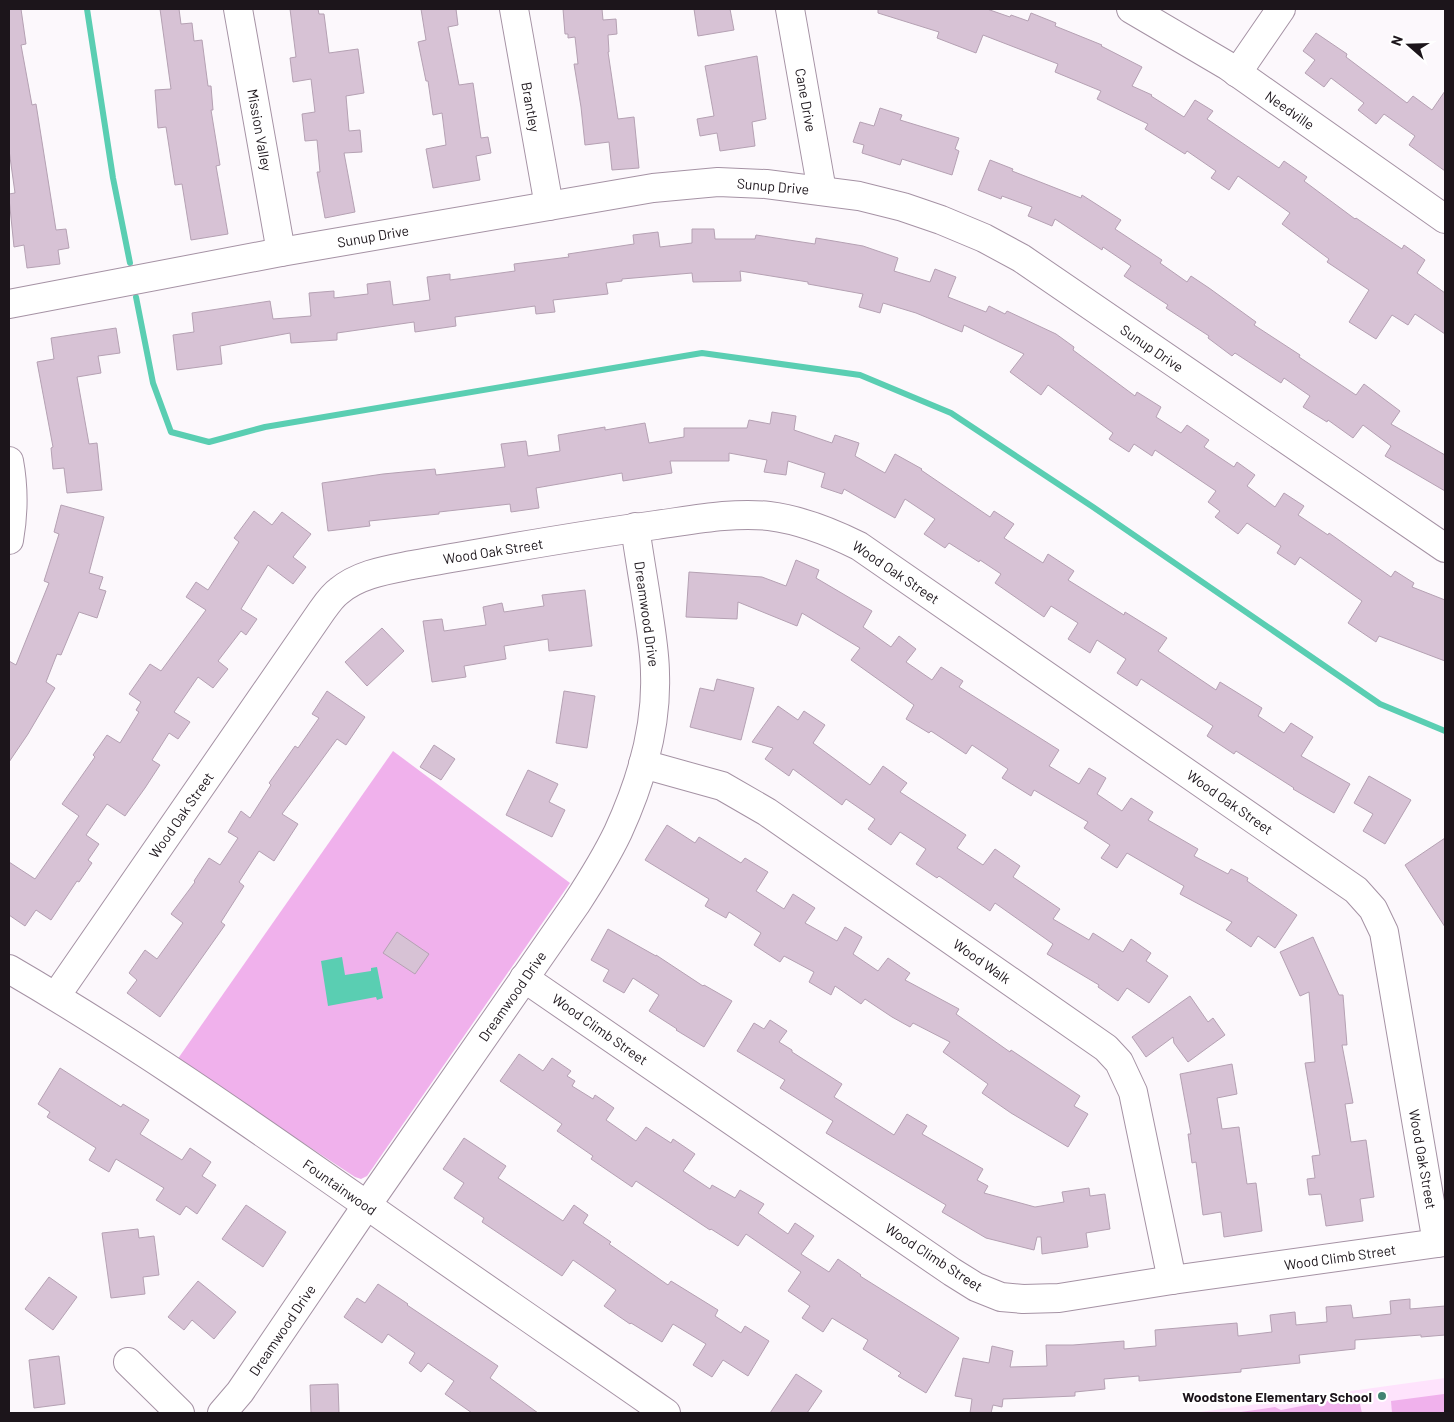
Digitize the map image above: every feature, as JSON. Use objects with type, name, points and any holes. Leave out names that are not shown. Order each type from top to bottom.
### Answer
[{"type":"street","name":"Mission Valley","points":[[238,9],[281,252]]},
{"type":"street","name":"Brantley","points":[[514,9],[548,206]]},
{"type":"street","name":"Cane Drive","points":[[790,9],[822,191]]},
{"type":"street","name":"Needville","points":[[1131,9],[1197,47],[1237,73],[1445,218]]},
{"type":"street","points":[[1237,73],[1281,9]]},
{"type":"street","name":"Sunup Drive","points":[[9,304],[281,252],[653,188],[718,182],[766,184],[859,196],[941,220],[984,238],[1021,258],[1445,548]]},
{"type":"street","points":[[9,461],[13,497],[13,520],[9,540]]},
{"type":"street","name":"Wood Oak Street","points":[[56,996],[321,612],[338,591],[358,579],[386,570],[635,528],[726,515],[769,516],[835,534],[859,546],[1356,890],[1373,910],[1384,932],[1441,1243]]},
{"type":"street","name":"Dreamwood Drive","points":[[222,1413],[240,1392],[576,904],[602,863],[618,833],[643,764],[652,723],[655,675],[652,637],[635,528]]},
{"type":"street","name":"Wood Walk","points":[[643,764],[722,786],[768,812],[1106,1048],[1119,1062],[1133,1092],[1172,1280]]},
{"type":"street","name":"Fountainwood","points":[[9,970],[56,996],[263,1133],[666,1413]]},
{"type":"street","name":"Wood Climb Street","points":[[524,978],[952,1272],[976,1287],[1001,1297],[1023,1299],[1059,1298],[1172,1280],[1441,1243]]},
{"type":"street","points":[[128,1362],[180,1413]]},
{"type":"shaded area","points":[[393,751],[570,883],[367,1176],[361,1179],[355,1177],[177,1060]]},
{"type":"shaded area","points":[[342,957],[345,975],[371,971],[371,968],[377,967],[383,998],[377,1000],[376,997],[328,1006],[321,961]]},
{"type":"shaded area","name":"Woodstone Elementary School","points":[[1445,1378],[1445,1413],[1193,1413]]},
{"type":"shaded area","points":[[1444,1394],[1445,1413],[1392,1413],[1391,1401]]},
{"type":"shaded area","points":[[1358,1395],[1362,1413],[1234,1413],[1275,1407],[1281,1410]]},
{"type":"building","points":[[9,9],[21,9],[26,44],[21,45],[32,105],[36,104],[56,230],[66,229],[69,248],[58,250],[60,264],[27,268],[24,245],[14,247],[9,198],[9,194],[15,193],[9,150]]},
{"type":"building","points":[[160,9],[179,9],[181,24],[192,23],[194,41],[202,40],[208,86],[211,86],[213,110],[211,110],[220,165],[216,166],[228,234],[191,240],[182,184],[175,185],[166,127],[158,128],[155,90],[171,89]]},
{"type":"building","points":[[290,9],[318,9],[319,14],[324,14],[329,53],[358,49],[364,93],[346,96],[349,131],[360,130],[362,152],[344,153],[355,212],[325,218],[317,172],[320,172],[317,140],[305,141],[302,114],[315,112],[311,79],[293,82],[290,58],[296,57]]},
{"type":"building","points":[[421,9],[456,9],[458,25],[448,27],[459,85],[473,83],[481,138],[488,137],[491,153],[476,156],[480,180],[433,188],[426,149],[446,145],[442,113],[433,115],[428,81],[426,81],[418,42],[426,40]]},
{"type":"building","points":[[563,9],[602,9],[603,20],[616,19],[617,34],[608,35],[608,52],[618,119],[634,117],[639,168],[612,170],[609,142],[585,145],[574,64],[578,64],[575,37],[568,38],[568,34],[565,34]]},
{"type":"building","points":[[694,9],[730,9],[734,30],[698,36]]},
{"type":"building","points":[[878,9],[987,9],[1028,21],[1031,13],[1056,23],[1055,26],[1102,45],[1142,67],[1132,86],[1152,95],[1184,117],[1195,100],[1213,111],[1207,119],[1279,168],[1284,161],[1307,177],[1304,181],[1355,219],[1402,249],[1404,245],[1425,260],[1417,273],[1445,293],[1445,334],[1415,314],[1408,325],[1392,315],[1376,339],[1349,322],[1369,290],[1327,262],[1329,259],[1282,224],[1290,213],[1238,176],[1229,190],[1211,178],[1216,171],[1187,151],[1185,154],[1145,129],[1148,124],[1097,99],[1101,91],[1055,72],[1058,64],[983,35],[976,53],[937,38],[939,32],[878,13]]},
{"type":"building","points":[[1316,33],[1347,54],[1346,57],[1407,103],[1413,96],[1432,110],[1445,91],[1445,171],[1409,145],[1415,136],[1384,114],[1376,124],[1358,110],[1364,103],[1331,78],[1324,87],[1305,73],[1315,60],[1303,51]]},
{"type":"building","points":[[757,56],[766,119],[752,122],[755,146],[720,151],[717,133],[700,136],[697,119],[714,116],[705,66]]},
{"type":"building","points":[[880,108],[902,115],[900,120],[959,138],[955,149],[959,151],[952,175],[902,159],[900,165],[862,153],[864,145],[853,142],[860,122],[874,126]]},
{"type":"building","points":[[990,160],[1013,169],[1012,171],[1081,198],[1082,195],[1121,220],[1115,229],[1162,260],[1160,263],[1187,282],[1191,276],[1209,288],[1256,322],[1254,325],[1356,395],[1364,384],[1400,411],[1391,424],[1445,455],[1445,491],[1385,456],[1391,446],[1363,425],[1353,438],[1328,420],[1327,422],[1303,407],[1310,396],[1284,378],[1281,383],[1235,353],[1232,356],[1208,338],[1209,336],[1166,308],[1168,305],[1124,276],[1131,266],[1103,247],[1102,250],[1055,219],[1052,226],[1028,216],[1032,207],[1002,196],[1001,199],[978,190]]},
{"type":"building","points":[[692,229],[714,229],[715,239],[755,239],[756,235],[815,244],[816,238],[863,246],[898,258],[894,271],[930,282],[935,269],[956,277],[948,297],[986,312],[989,306],[1005,314],[1007,311],[1056,334],[1074,347],[1073,350],[1135,396],[1137,392],[1161,407],[1156,417],[1181,433],[1187,425],[1209,440],[1204,447],[1234,467],[1237,462],[1255,475],[1247,486],[1275,507],[1284,493],[1304,506],[1298,515],[1328,535],[1329,533],[1391,577],[1395,571],[1414,583],[1412,587],[1445,600],[1445,661],[1379,636],[1376,642],[1348,623],[1362,601],[1300,557],[1295,565],[1277,553],[1281,546],[1247,523],[1238,534],[1215,517],[1220,511],[1208,502],[1216,491],[1155,450],[1152,456],[1134,444],[1129,452],[1109,439],[1113,433],[1048,385],[1041,395],[1010,372],[1024,354],[964,325],[962,332],[916,313],[883,303],[880,313],[859,307],[863,294],[808,284],[808,282],[740,271],[741,281],[693,282],[692,273],[622,279],[622,281],[606,283],[608,294],[553,300],[555,312],[536,314],[535,306],[455,317],[456,326],[415,332],[414,322],[337,333],[337,340],[291,343],[290,333],[220,346],[222,364],[177,370],[173,335],[194,332],[192,313],[270,301],[273,319],[311,316],[309,293],[334,291],[334,298],[368,294],[367,284],[390,281],[393,305],[430,300],[427,277],[450,274],[450,280],[515,271],[514,264],[569,257],[568,254],[634,244],[633,235],[658,232],[660,247],[692,243]]},
{"type":"building","points":[[116,328],[120,353],[98,356],[101,373],[77,377],[89,444],[97,443],[102,490],[67,493],[64,468],[53,469],[51,448],[53,447],[37,362],[54,359],[51,338]]},
{"type":"building","points":[[772,412],[796,416],[794,430],[832,443],[835,435],[859,443],[855,456],[885,473],[895,454],[922,469],[990,517],[994,511],[1014,524],[1004,538],[1043,563],[1048,554],[1074,571],[1068,580],[1124,615],[1125,612],[1167,638],[1158,651],[1216,690],[1220,682],[1262,708],[1258,716],[1284,733],[1291,723],[1313,737],[1301,756],[1350,784],[1334,813],[1293,789],[1236,751],[1234,754],[1207,736],[1213,726],[1141,679],[1137,686],[1117,673],[1126,659],[1097,640],[1090,653],[1068,639],[1078,623],[1051,606],[1044,617],[995,583],[1001,574],[949,543],[945,548],[924,534],[935,519],[905,499],[895,518],[844,489],[842,494],[821,487],[825,473],[788,461],[786,475],[764,472],[767,460],[729,453],[729,461],[670,461],[672,473],[623,481],[622,473],[536,488],[539,508],[511,512],[510,504],[369,521],[370,526],[328,531],[322,483],[435,469],[436,475],[505,467],[501,444],[526,441],[528,456],[560,451],[558,435],[605,427],[605,430],[645,423],[649,443],[684,437],[684,428],[747,428],[749,420],[770,424]]},
{"type":"building","points":[[61,505],[104,517],[89,573],[103,577],[99,589],[106,591],[97,618],[79,612],[61,655],[57,654],[46,682],[55,688],[9,762],[9,661],[16,665],[49,583],[44,581],[59,534],[54,532]]},
{"type":"building","points":[[254,511],[272,525],[282,512],[311,534],[293,557],[306,567],[293,584],[268,565],[241,609],[257,619],[246,635],[241,631],[218,661],[228,669],[213,688],[198,677],[174,712],[190,722],[178,739],[169,733],[152,760],[160,765],[145,788],[125,816],[107,804],[86,835],[99,844],[88,860],[92,863],[79,882],[77,881],[51,920],[36,910],[25,926],[9,915],[9,862],[35,879],[79,816],[62,804],[95,757],[93,755],[107,735],[120,743],[139,712],[136,710],[141,702],[129,694],[150,664],[161,671],[206,610],[186,597],[196,582],[208,590],[239,542],[234,538]]},
{"type":"building","points":[[796,560],[819,570],[816,578],[872,611],[863,627],[891,647],[899,636],[916,649],[906,662],[932,680],[941,667],[963,681],[959,687],[1059,750],[1049,766],[1079,784],[1089,768],[1106,778],[1097,794],[1122,811],[1131,798],[1153,812],[1148,820],[1198,849],[1194,856],[1228,874],[1231,869],[1248,878],[1247,881],[1297,915],[1275,948],[1258,936],[1251,947],[1226,930],[1232,922],[1180,894],[1184,886],[1127,853],[1117,868],[1101,858],[1110,845],[1084,828],[1088,822],[1034,790],[1031,796],[1002,778],[1008,769],[972,745],[966,754],[931,731],[929,733],[906,719],[914,705],[851,660],[860,648],[802,613],[797,626],[738,602],[737,619],[686,617],[689,572],[762,577],[786,586]]},
{"type":"building","points":[[585,590],[592,646],[549,651],[548,639],[504,646],[506,659],[464,666],[466,677],[432,682],[423,621],[442,619],[444,631],[486,625],[483,607],[502,603],[504,612],[544,606],[542,595]]},
{"type":"building","points":[[382,628],[404,651],[367,686],[345,662]]},
{"type":"building","points":[[717,679],[754,688],[741,740],[690,727],[700,688],[714,691]]},
{"type":"building","points":[[327,691],[365,717],[346,745],[337,739],[282,814],[298,824],[274,861],[259,851],[239,882],[244,886],[221,922],[225,925],[160,1017],[127,993],[137,980],[129,973],[145,950],[157,959],[183,923],[171,914],[195,882],[209,858],[220,865],[238,838],[228,832],[241,811],[250,818],[271,785],[269,783],[295,746],[298,748],[319,718],[312,714]]},
{"type":"building","points":[[564,691],[595,696],[587,748],[556,743]]},
{"type":"building","points":[[778,706],[798,720],[804,711],[825,725],[813,743],[870,785],[883,766],[907,783],[900,792],[966,835],[957,848],[983,865],[995,849],[1020,866],[1013,877],[1060,909],[1053,919],[1089,940],[1093,933],[1123,952],[1131,939],[1151,953],[1146,961],[1168,976],[1149,1003],[1127,988],[1118,1001],[1098,987],[1099,985],[1047,954],[1053,944],[995,903],[990,911],[939,876],[937,878],[916,864],[926,849],[900,832],[891,845],[868,829],[875,819],[846,799],[842,805],[793,769],[789,776],[765,759],[773,748],[752,742]]},
{"type":"building","points":[[434,745],[455,759],[441,780],[420,767]]},
{"type":"building","points":[[528,770],[558,784],[549,802],[565,810],[552,837],[506,815]]},
{"type":"building","points":[[1369,776],[1411,800],[1385,844],[1363,831],[1373,814],[1354,803]]},
{"type":"building","points":[[667,825],[695,843],[699,837],[741,863],[745,858],[768,872],[756,891],[784,909],[793,894],[815,908],[805,923],[837,941],[845,927],[862,937],[853,954],[878,971],[888,958],[910,973],[905,980],[959,1009],[956,1014],[1010,1052],[1011,1050],[1080,1096],[1074,1106],[1088,1114],[1068,1147],[1011,1113],[982,1093],[988,1084],[943,1052],[950,1042],[913,1023],[910,1027],[865,999],[861,1004],[835,986],[831,995],[809,982],[814,972],[784,956],[780,962],[754,945],[761,933],[729,912],[726,918],[705,906],[709,899],[645,860]]},
{"type":"building","points":[[1445,838],[1445,927],[1405,865]]},
{"type":"building","points":[[608,929],[656,955],[703,986],[732,1001],[704,1047],[649,1011],[659,995],[633,978],[624,993],[603,981],[609,970],[591,960]]},
{"type":"building","points":[[397,932],[429,954],[415,974],[383,953]]},
{"type":"building","points":[[1313,937],[1339,995],[1343,995],[1347,1045],[1342,1045],[1353,1103],[1345,1104],[1351,1142],[1366,1140],[1374,1197],[1360,1199],[1363,1221],[1326,1226],[1321,1194],[1309,1195],[1307,1179],[1315,1178],[1312,1156],[1320,1155],[1305,1063],[1315,1062],[1309,992],[1300,996],[1280,952]]},
{"type":"building","points":[[1190,996],[1208,1022],[1213,1018],[1225,1035],[1188,1062],[1174,1043],[1173,1037],[1146,1057],[1132,1037]]},
{"type":"building","points":[[770,1020],[787,1031],[779,1042],[842,1084],[834,1097],[894,1135],[907,1114],[927,1126],[922,1134],[983,1169],[977,1180],[988,1186],[984,1193],[1035,1207],[1064,1202],[1062,1192],[1089,1188],[1090,1196],[1105,1194],[1110,1229],[1086,1233],[1088,1247],[1042,1254],[1041,1237],[1037,1237],[1034,1250],[986,1238],[942,1212],[946,1205],[826,1133],[833,1121],[780,1088],[785,1080],[737,1051],[754,1023],[764,1029]]},
{"type":"building","points":[[519,1054],[543,1071],[552,1058],[571,1071],[567,1076],[575,1081],[572,1086],[593,1099],[595,1095],[614,1108],[606,1120],[636,1141],[646,1127],[671,1143],[673,1139],[695,1154],[683,1171],[710,1189],[712,1185],[735,1198],[740,1190],[764,1204],[758,1213],[788,1234],[795,1223],[814,1236],[801,1254],[829,1272],[838,1259],[860,1276],[959,1338],[926,1393],[898,1376],[901,1373],[863,1349],[868,1340],[832,1318],[823,1332],[802,1318],[810,1306],[788,1291],[801,1272],[746,1234],[738,1246],[710,1230],[636,1181],[632,1187],[591,1159],[593,1156],[557,1131],[562,1124],[500,1081]]},
{"type":"building","points":[[1232,1064],[1237,1094],[1217,1098],[1222,1129],[1239,1127],[1247,1184],[1256,1183],[1262,1231],[1224,1237],[1221,1212],[1203,1215],[1196,1162],[1192,1163],[1188,1134],[1191,1134],[1180,1074]]},
{"type":"building","points":[[60,1068],[121,1107],[123,1104],[149,1120],[140,1134],[182,1160],[190,1148],[211,1162],[202,1176],[216,1185],[197,1214],[186,1206],[180,1215],[156,1200],[164,1188],[116,1159],[109,1172],[89,1160],[96,1148],[47,1117],[50,1112],[38,1104]]},
{"type":"building","points":[[464,1138],[506,1166],[498,1178],[563,1221],[574,1205],[588,1215],[583,1223],[611,1242],[609,1244],[668,1285],[671,1281],[718,1310],[715,1316],[741,1333],[745,1326],[769,1341],[748,1376],[723,1360],[712,1377],[693,1365],[706,1344],[673,1324],[662,1342],[630,1324],[604,1306],[616,1290],[573,1260],[562,1276],[482,1222],[484,1218],[454,1198],[464,1183],[443,1169]]},
{"type":"building","points":[[246,1205],[286,1232],[263,1267],[222,1239]]},
{"type":"building","points":[[138,1229],[139,1238],[154,1236],[159,1275],[143,1277],[145,1294],[111,1298],[102,1233]]},
{"type":"building","points":[[49,1277],[77,1297],[53,1330],[25,1309]]},
{"type":"building","points":[[198,1281],[236,1312],[214,1339],[192,1320],[184,1330],[168,1317]]},
{"type":"building","points":[[378,1284],[498,1366],[490,1378],[538,1413],[472,1413],[445,1394],[454,1381],[428,1363],[421,1372],[409,1363],[415,1353],[388,1334],[382,1343],[344,1317],[357,1298],[365,1303]]},
{"type":"building","points":[[1410,1299],[1410,1309],[1445,1306],[1445,1335],[1355,1340],[1355,1349],[1299,1355],[1300,1363],[1241,1369],[1241,1372],[1139,1381],[1139,1376],[1104,1379],[1105,1389],[1075,1392],[1075,1396],[1003,1399],[1002,1407],[993,1405],[991,1413],[970,1413],[972,1399],[955,1396],[963,1358],[989,1363],[992,1346],[1013,1351],[1010,1367],[1047,1366],[1046,1345],[1124,1341],[1124,1349],[1156,1346],[1155,1330],[1237,1323],[1238,1336],[1272,1332],[1270,1315],[1295,1312],[1296,1325],[1327,1322],[1326,1307],[1351,1305],[1353,1318],[1391,1314],[1390,1301]]},
{"type":"building","points":[[59,1356],[65,1404],[34,1408],[29,1360]]},
{"type":"building","points":[[796,1374],[822,1391],[807,1413],[770,1413]]},
{"type":"building","points":[[338,1384],[339,1413],[311,1413],[310,1385]]},
{"type":"waterway","points":[[87,9],[113,178],[130,263]]},
{"type":"waterway","points":[[136,297],[153,383],[171,432],[209,442],[265,427],[702,353],[860,375],[951,413],[1093,507],[1380,704],[1445,731]]},
{"type":"place","name":"Woodstone Elementary School","points":[[1382,1396]]}]
